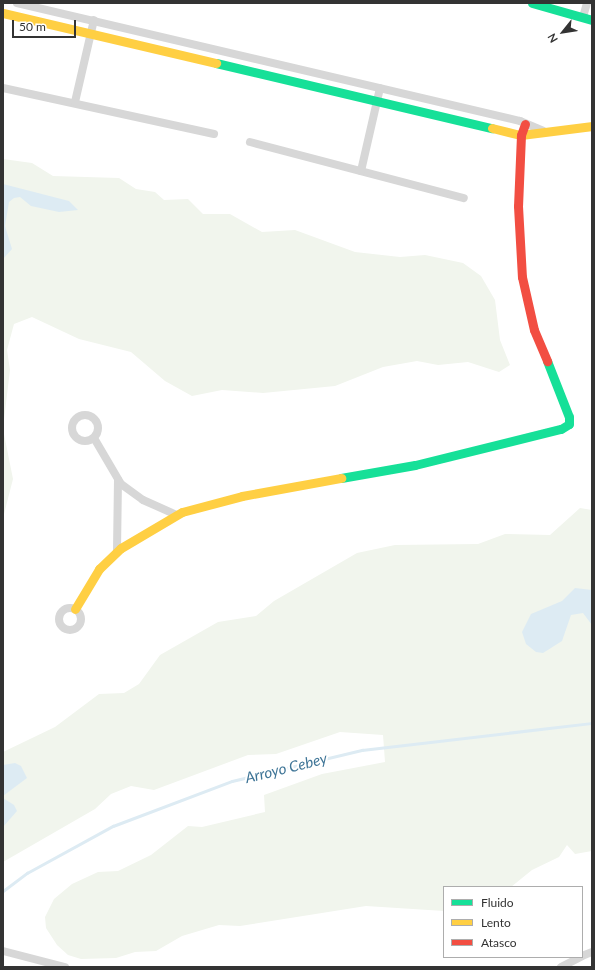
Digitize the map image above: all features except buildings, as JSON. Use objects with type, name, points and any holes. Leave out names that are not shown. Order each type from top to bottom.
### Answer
[{"type":"street","points":[[17,3],[380,88],[525,124],[545,132]]},
{"type":"street","points":[[532,3],[588,18],[587,3]]},
{"type":"street","points":[[3,13],[91,32],[521,135],[592,126]]},
{"type":"street","points":[[75,102],[94,20]]},
{"type":"street","points":[[3,88],[75,102],[214,134]]},
{"type":"street","points":[[361,171],[380,88]]},
{"type":"street","points":[[75,609],[99,569],[117,551],[148,529],[177,515],[242,496],[415,465],[561,429],[569,424],[569,417],[534,330],[522,277],[518,206],[521,135],[525,124]]},
{"type":"street","points":[[250,142],[464,198]]},
{"type":"street","points":[[94,438],[118,479],[142,500],[177,515]]},
{"type":"street","points":[[117,551],[118,479]]},
{"type":"street","points":[[3,951],[65,967]]},
{"type":"street","points":[[561,967],[579,958]]},
{"type":"shaded area","points":[[3,159],[32,163],[53,176],[119,178],[136,189],[155,192],[164,200],[188,199],[203,214],[230,214],[262,232],[295,230],[355,252],[400,257],[425,255],[463,263],[481,276],[495,300],[500,340],[510,365],[499,372],[468,362],[438,365],[417,361],[383,367],[335,386],[263,393],[222,390],[192,396],[165,381],[131,352],[79,339],[32,317],[14,324],[7,350],[10,370],[3,428]]},
{"type":"shaded area","points":[[3,184],[69,201],[78,210],[59,212],[31,206],[20,197],[14,198],[9,202],[5,226],[12,249],[3,259]]},
{"type":"shaded area","points":[[3,429],[13,479],[3,518]]},
{"type":"shaded area","points":[[580,508],[592,510],[592,851],[575,854],[567,845],[559,857],[532,870],[512,886],[443,886],[443,911],[366,906],[240,926],[219,925],[182,936],[156,951],[135,952],[116,958],[81,959],[68,955],[57,945],[46,928],[45,917],[54,899],[72,884],[98,872],[118,871],[151,855],[188,826],[202,827],[265,812],[264,795],[322,774],[385,762],[383,735],[340,732],[276,754],[248,755],[154,790],[131,786],[111,794],[95,809],[3,862],[3,752],[55,727],[99,694],[124,693],[139,684],[160,655],[218,622],[256,616],[274,601],[357,553],[395,545],[478,544],[505,534],[550,535]]},
{"type":"shaded area","points":[[575,588],[592,590],[592,625],[583,613],[571,615],[562,641],[543,653],[536,652],[526,644],[522,632],[531,614],[562,601]]},
{"type":"shaded area","points":[[15,763],[21,766],[27,778],[3,796],[3,765]]},
{"type":"shaded area","points":[[3,798],[14,805],[17,811],[3,827]]},
{"type":"waterway","name":"Arroyo Cebey","points":[[3,891],[27,873],[113,826],[232,781],[362,750],[592,723]]},
{"type":"traffic: fast","points":[[532,3],[592,20]]},
{"type":"traffic: fast","points":[[216,63],[492,128]]},
{"type":"traffic: fast","points":[[341,478],[415,465],[561,429],[569,424],[569,417],[547,361]]},
{"type":"traffic: slow","points":[[3,13],[216,63]]},
{"type":"traffic: slow","points":[[492,128],[521,135],[592,126]]},
{"type":"traffic: slow","points":[[75,609],[99,569],[121,548],[182,512],[242,496],[341,478]]},
{"type":"traffic: jam","points":[[525,124],[521,135],[518,206],[522,277],[534,330],[547,361]]}]
